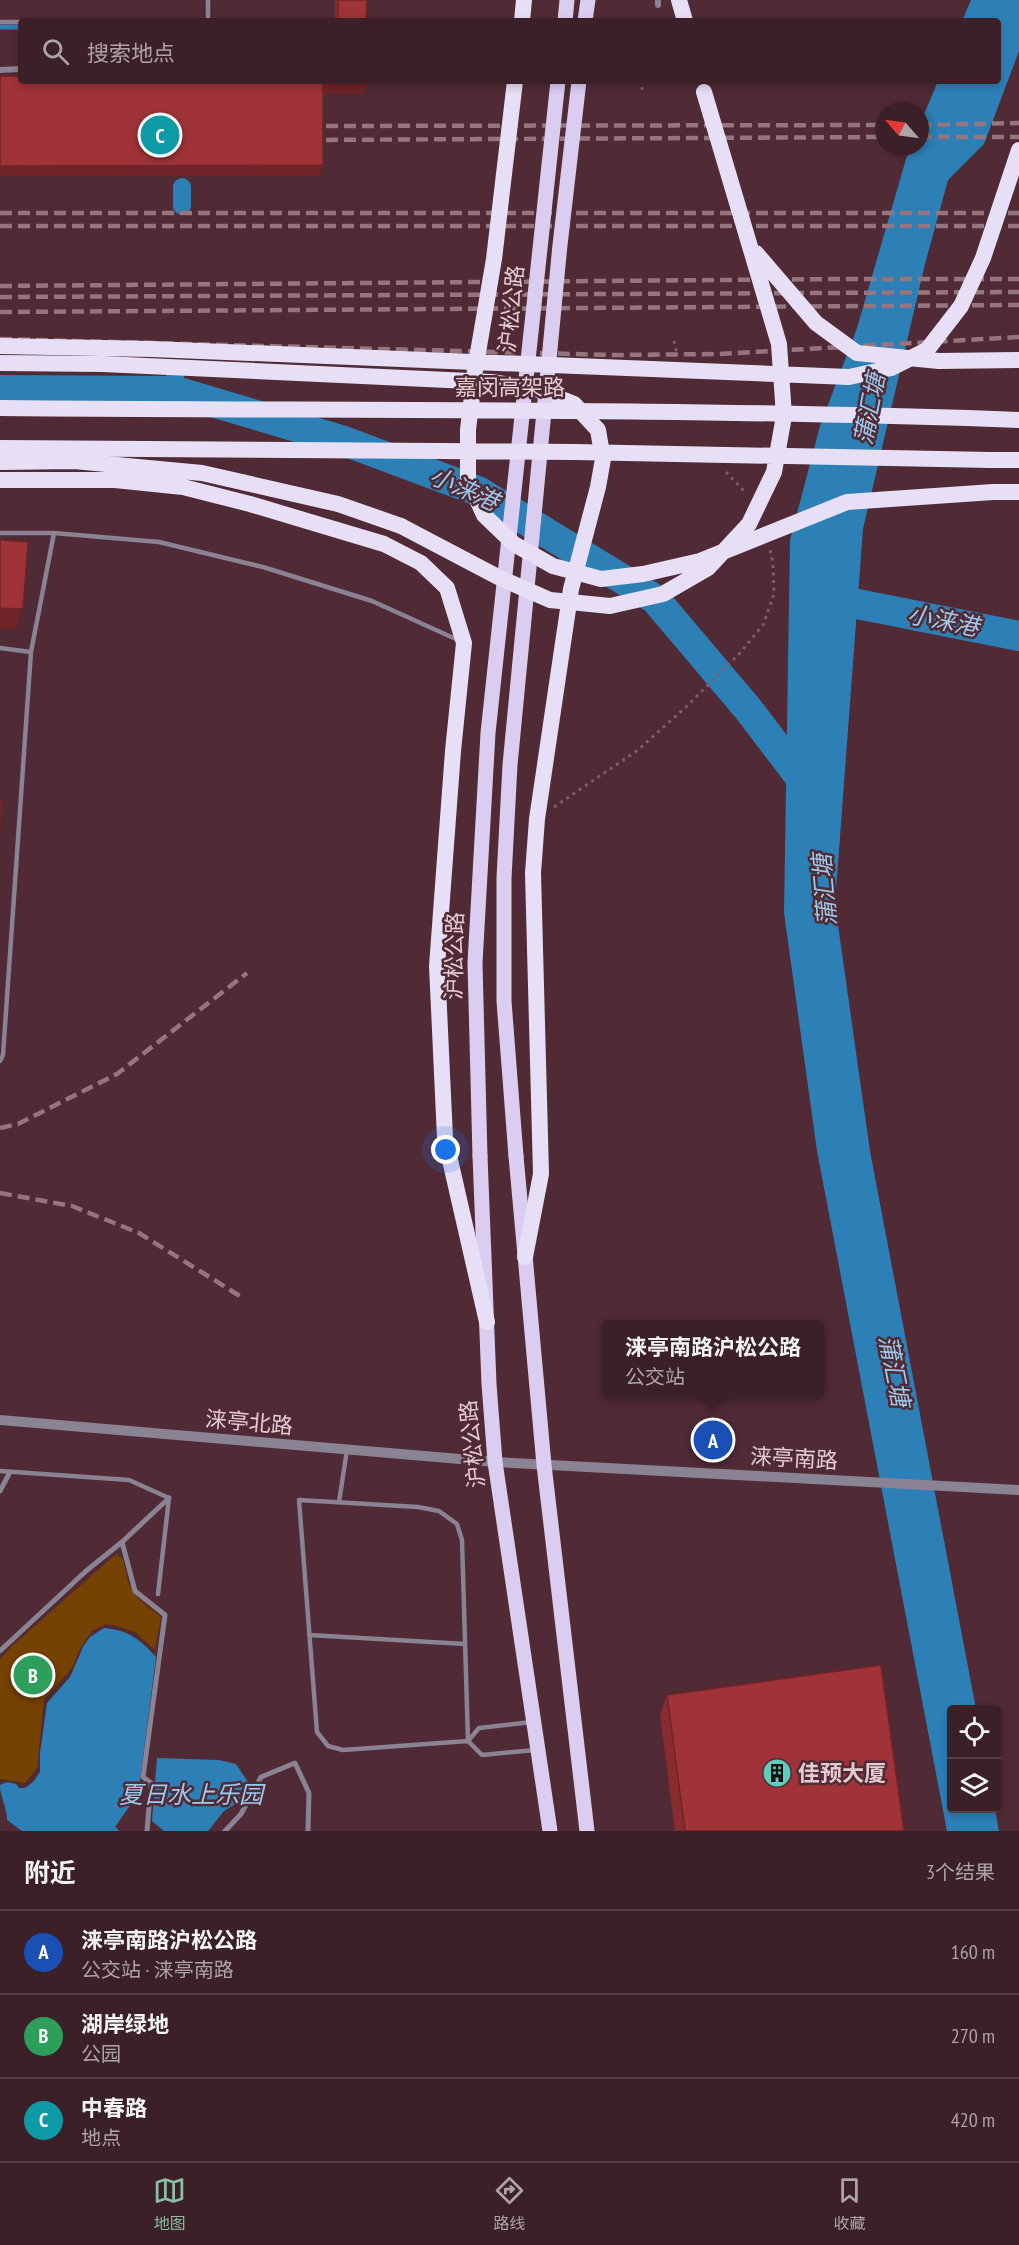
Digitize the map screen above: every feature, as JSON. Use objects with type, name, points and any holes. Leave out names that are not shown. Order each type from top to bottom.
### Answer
[{"type":"highway","points":[[522,18],[524,0]]},
{"type":"highway","points":[[679,0],[684,18]]},
{"type":"highway","points":[[514,84],[494,259],[477,358],[468,430],[468,480],[484,515],[514,544],[553,566],[601,579],[612,578],[643,574],[700,561],[847,502],[1019,492]]},
{"type":"highway","points":[[0,462],[74,461],[202,473],[338,504],[401,526],[498,577],[550,600],[610,606],[663,594],[708,567],[749,524],[774,472],[784,416],[779,344],[702,84]]},
{"type":"highway","points":[[0,346],[152,349],[849,377],[891,368],[927,350],[961,306],[983,258],[1019,150]]},
{"type":"highway","points":[[751,248],[816,323],[857,353],[939,361],[1019,360]]},
{"type":"highway","points":[[0,363],[104,364],[491,382],[536,389],[574,404],[598,430],[603,459],[597,493],[571,589],[537,819],[533,873],[541,1174],[525,1257]]},
{"type":"highway","name":"嘉闵高架路","points":[[0,408],[797,412],[1019,420]]},
{"type":"highway","points":[[0,448],[504,451],[1019,460]]},
{"type":"highway","points":[[0,480],[115,480],[183,487],[250,504],[384,544],[422,563],[447,588],[464,643],[437,966],[446,1138],[487,1322]]},
{"type":"main road","points":[[565,18],[567,0]]},
{"type":"main road","points":[[585,18],[588,0]]},
{"type":"main road","name":"沪松公路","points":[[550,1831],[495,1462],[489,1383],[474,963],[488,733],[558,84]]},
{"type":"main road","name":"沪松公路","points":[[579,84],[560,245],[510,765],[504,878],[504,1001],[544,1465],[587,1831]]},
{"type":"street","points":[[0,70],[18,69]]},
{"type":"street","name":"涞亭北路","points":[[0,1420],[495,1462]]},
{"type":"street","name":"涞亭南路","points":[[495,1462],[1019,1490]]},
{"type":"street","points":[[0,1491],[9,1472]]},
{"type":"street","points":[[0,1651],[169,1498]]},
{"type":"street","points":[[122,1542],[135,1591],[165,1615],[143,1777],[152,1783],[147,1831]]},
{"type":"street","points":[[225,1831],[241,1814],[261,1777],[295,1763],[309,1793],[308,1831]]},
{"type":"lane","points":[[208,0],[208,18]]},
{"type":"lane","points":[[0,22],[18,22]]},
{"type":"lane","points":[[0,533],[54,533],[159,542],[263,567],[372,601],[464,643]]},
{"type":"lane","points":[[0,1061],[4,1043],[31,652],[54,533]]},
{"type":"lane","points":[[0,648],[31,652]]},
{"type":"lane","points":[[339,1502],[348,1450]]},
{"type":"lane","points":[[0,1471],[129,1480],[169,1498],[158,1594]]},
{"type":"lane","points":[[534,1722],[479,1728],[468,1741],[343,1750],[328,1746],[317,1732],[299,1500],[418,1506],[439,1511],[457,1524],[462,1540],[468,1741],[482,1755],[538,1750]]},
{"type":"lane","points":[[309,1635],[465,1644]]},
{"type":"path","points":[[642,90],[643,84]]},
{"type":"path","points":[[674,341],[679,363]]},
{"type":"path","points":[[725,471],[746,492],[750,501]]},
{"type":"path","points":[[537,819],[638,750],[687,706],[739,654],[763,625],[774,594],[773,563],[769,546]]},
{"type":"shaded area","points":[[116,1554],[123,1559],[134,1593],[161,1617],[155,1650],[135,1632],[117,1626],[106,1624],[92,1631],[81,1647],[72,1668],[44,1700],[37,1768],[25,1783],[0,1780],[0,1659]]},
{"type":"water","name":"蒲汇塘","points":[[971,0],[1019,0],[1019,51],[984,144],[948,180],[925,264],[863,529],[835,904],[870,1151],[975,1705],[947,1705],[947,1813],[996,1813],[999,1831],[947,1831],[817,1151],[784,913],[790,540],[820,426],[857,328],[906,159],[907,156],[929,156],[929,102],[937,84],[1001,84],[1001,18],[963,18]]},
{"type":"water","points":[[104,1628],[133,1636],[156,1657],[139,1788],[112,1831],[22,1831],[7,1820],[0,1785],[7,1782],[16,1784],[19,1788],[25,1788],[40,1772],[40,1753],[47,1703],[70,1677],[90,1637]]},
{"type":"water","name":"夏日水上乐园","points":[[157,1758],[219,1760],[236,1764],[248,1782],[249,1789],[243,1799],[224,1811],[208,1831],[164,1831],[152,1821]]},
{"type":"building","points":[[338,0],[367,0],[366,18],[338,18]]},
{"type":"building","points":[[0,76],[18,76],[18,84],[323,84],[323,165],[0,166]]},
{"type":"building","points":[[0,540],[28,542],[23,609],[0,608]]},
{"type":"building","points":[[0,800],[2,800],[0,831]]},
{"type":"building","name":"佳预大厦","points":[[881,1665],[904,1831],[685,1831],[667,1695]]},
{"type":"waterway","points":[[0,27],[18,27]]},
{"type":"waterway","points":[[182,187],[182,206]]},
{"type":"waterway","points":[[175,378],[175,391]]},
{"type":"waterway","name":"小涞港","points":[[0,390],[175,391],[344,441],[478,491],[655,599],[748,709],[812,793]]},
{"type":"waterway","name":"小涞港","points":[[832,599],[1019,636]]},
{"type":"waterway","points":[[113,1828],[116,1831]]},
{"type":"railway","points":[[929,125],[1019,123]]},
{"type":"railway","points":[[308,126],[875,125]]},
{"type":"railway","points":[[308,140],[875,137]]},
{"type":"railway","points":[[929,137],[1019,137]]},
{"type":"railway","points":[[0,213],[1019,213]]},
{"type":"railway","points":[[0,226],[1019,226]]},
{"type":"railway","points":[[0,286],[1019,279]]},
{"type":"railway","points":[[0,297],[1019,292]]},
{"type":"railway","points":[[0,312],[1019,305]]},
{"type":"railway","points":[[0,339],[611,355],[718,354],[1019,337]]},
{"type":"railway","points":[[0,1128],[18,1124],[117,1074],[247,973]]},
{"type":"railway","points":[[0,1193],[72,1206],[139,1233],[243,1298]]},
{"type":"place","name":"中春路","points":[[160,135]]},
{"type":"place","name":"涞亭南路沪松公路","points":[[713,1440]]},
{"type":"place","name":"湖岸绿地","points":[[33,1675]]},
{"type":"place","name":"佳预大厦","points":[[777,1773]]}]
